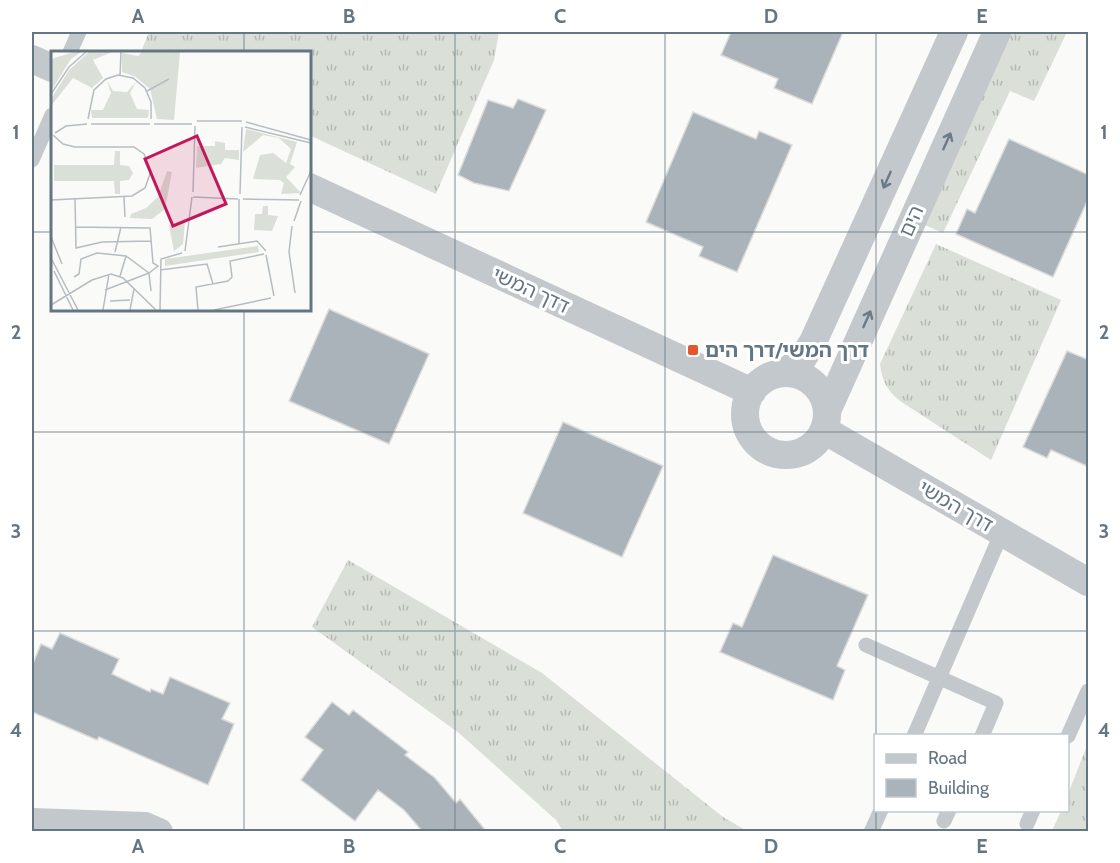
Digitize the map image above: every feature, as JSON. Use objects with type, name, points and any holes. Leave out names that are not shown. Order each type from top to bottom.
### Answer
[{"type":"street","name":"הים","points":[[783,374],[801,361],[813,342],[954,32]]},
{"type":"street","name":"הים","points":[[825,421],[997,32]]},
{"type":"street","points":[[32,59],[51,68]]},
{"type":"street","name":"דדך המשי","points":[[310,188],[752,392]]},
{"type":"street","points":[[783,374],[802,377],[822,393],[825,421],[812,446],[796,454],[777,454],[764,449],[755,441],[747,424],[746,411],[752,392],[765,379],[783,374]]},
{"type":"street","name":"דרך המשי","points":[[825,421],[1002,532],[1089,582]]},
{"type":"street","points":[[32,822],[145,826],[159,831]]},
{"type":"lane","points":[[70,51],[79,32]]},
{"type":"lane","points":[[32,160],[51,117]]},
{"type":"lane","points":[[914,734],[1002,532]]},
{"type":"lane","points":[[866,645],[996,703],[982,734]]},
{"type":"lane","points":[[1069,734],[1089,691]]},
{"type":"lane","points":[[871,831],[879,812]]},
{"type":"green space","points":[[149,32],[499,32],[494,60],[436,194],[310,135],[310,51],[141,51]]},
{"type":"green space","points":[[1004,32],[1067,32],[1034,101],[1010,91],[943,233],[916,221]]},
{"type":"green space","points":[[936,244],[1061,300],[991,460],[900,401],[888,389],[882,375],[880,364]]},
{"type":"green space","points":[[348,560],[542,673],[723,817],[747,831],[563,831],[556,820],[459,733],[312,627]]},
{"type":"green space","points":[[1088,743],[1088,831],[1052,831],[1061,812],[1069,812],[1069,791]]},
{"type":"building","points":[[731,32],[843,32],[812,104],[774,88],[778,79],[721,55]]},
{"type":"building","points":[[518,99],[546,110],[509,191],[474,183],[458,175],[488,100],[513,108]]},
{"type":"building","points":[[693,112],[756,139],[759,131],[792,145],[737,272],[699,256],[703,247],[646,222]]},
{"type":"building","points":[[1009,139],[1089,175],[1089,197],[1053,277],[956,234],[967,209],[975,213]]},
{"type":"building","points":[[329,309],[429,354],[389,444],[289,401]]},
{"type":"building","points":[[1067,351],[1089,360],[1089,467],[1051,450],[1047,458],[1023,447]]},
{"type":"building","points":[[563,422],[663,466],[622,557],[523,513]]},
{"type":"building","points":[[773,555],[868,595],[837,666],[845,670],[833,700],[720,652],[733,623],[742,627]]},
{"type":"building","points":[[60,633],[119,659],[112,674],[150,692],[151,689],[163,694],[170,677],[230,703],[222,719],[234,724],[208,785],[99,737],[97,740],[32,712],[32,666],[41,644],[52,649]]},
{"type":"building","points":[[332,702],[349,715],[353,710],[408,752],[405,755],[435,778],[456,803],[460,799],[486,831],[422,831],[404,810],[378,790],[355,821],[301,780],[323,750],[305,737]]},
{"type":"place","name":"דרך המשי/דרך הים","points":[[693,350]]}]
